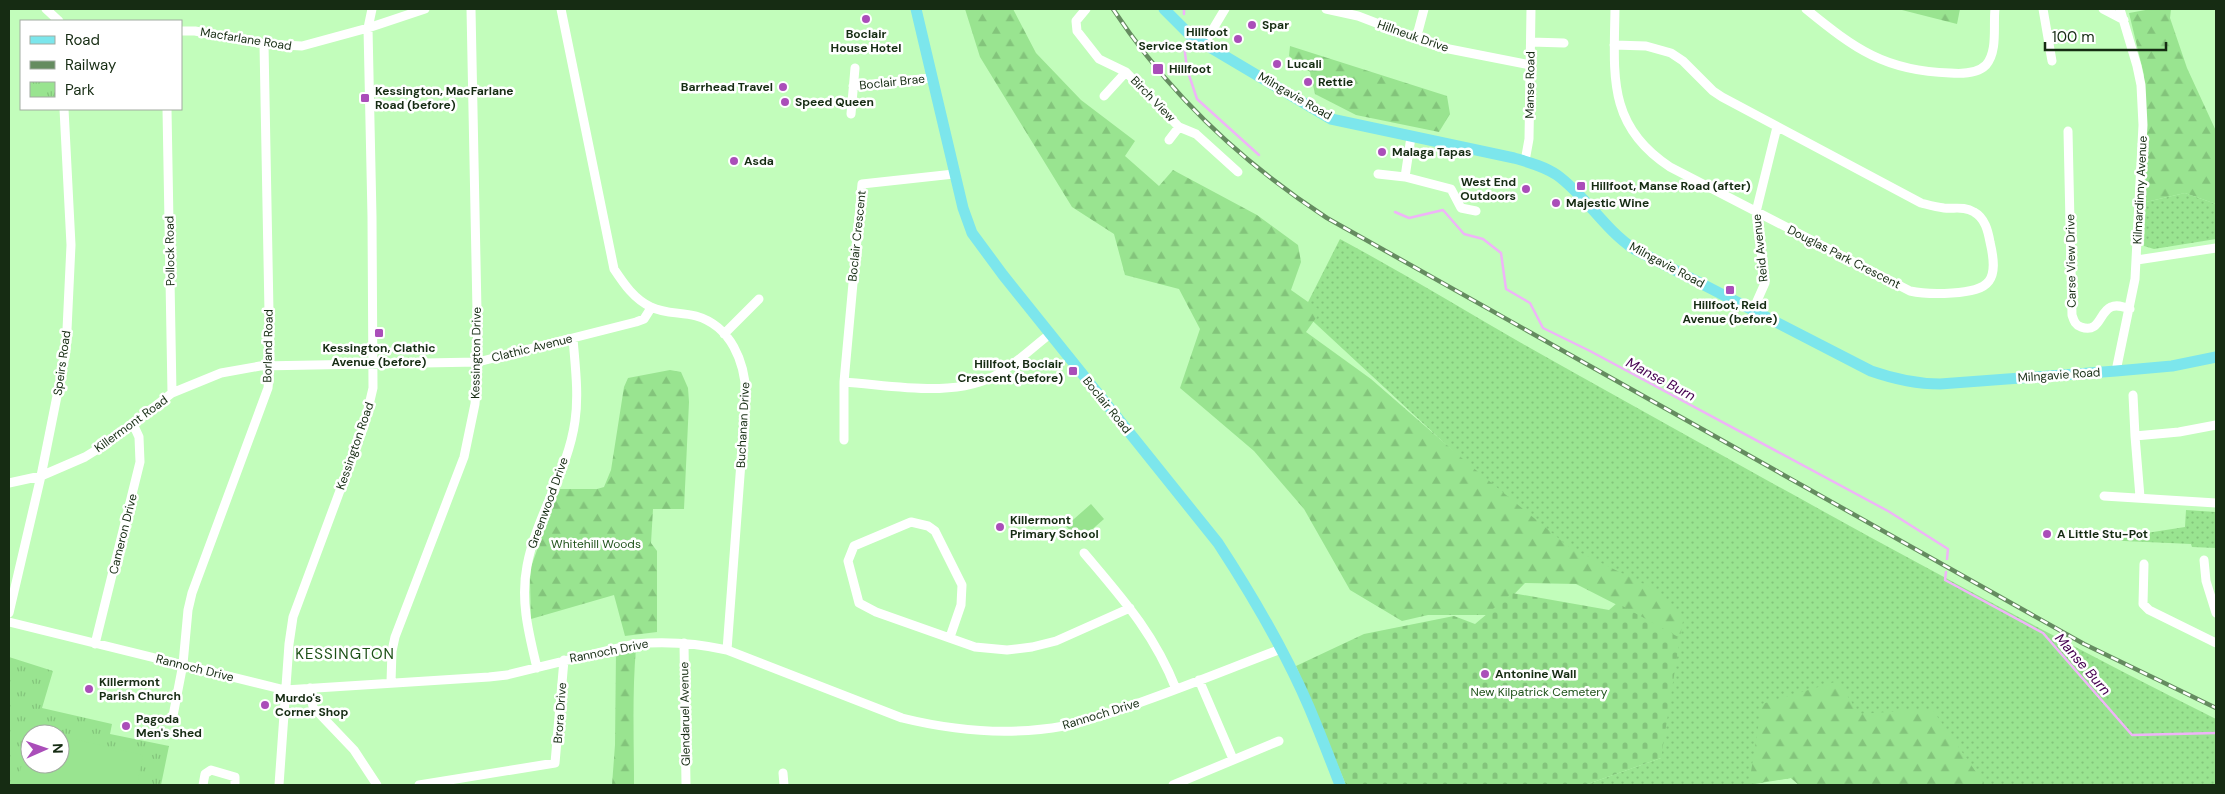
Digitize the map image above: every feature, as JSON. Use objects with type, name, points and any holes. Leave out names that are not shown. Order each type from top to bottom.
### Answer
[{"type":"main road","name":"Boclair Road","points":[[916,9],[965,216],[977,241],[1218,542],[1249,590],[1281,649],[1309,706],[1340,785]]},
{"type":"main road","name":"Milngavie Road","points":[[1164,9],[1183,30],[1204,44],[1331,119],[1525,161],[1555,174],[1569,185],[1611,231],[1634,250],[1871,372],[1907,382],[1940,384],[2172,366],[2216,358]]},
{"type":"street","points":[[46,9],[58,20]]},
{"type":"street","name":"Kessington Road","points":[[279,785],[293,617],[369,409],[374,364],[368,28],[372,9]]},
{"type":"street","points":[[368,28],[425,9]]},
{"type":"street","name":"Kessington Drive","points":[[391,682],[392,651],[395,637],[458,472],[468,441],[475,404],[478,362],[471,9]]},
{"type":"street","name":"Buchanan Drive","points":[[562,9],[614,269],[627,289],[651,308],[696,316],[714,325],[724,334],[736,351],[742,364],[746,395],[727,650]]},
{"type":"street","name":"Birch View","points":[[1086,9],[1076,21],[1077,31],[1099,59],[1126,72],[1179,127],[1196,134],[1238,172]]},
{"type":"street","points":[[1204,44],[1225,9]]},
{"type":"street","name":"Hillneuk Drive","points":[[1326,9],[1358,16],[1447,49],[1530,65]]},
{"type":"street","points":[[1416,39],[1424,9]]},
{"type":"street","name":"Manse Road","points":[[1525,161],[1529,139],[1531,9]]},
{"type":"street","name":"Douglas Park Crescent","points":[[1614,45],[1646,46],[1671,53],[1683,61],[1713,91],[1921,203],[1976,212],[1987,228],[1995,268],[1988,282],[1977,290],[1931,294],[1918,293],[1900,287],[1656,158],[1638,140],[1625,119],[1617,93],[1614,45],[1615,9]]},
{"type":"street","points":[[1806,9],[1845,38],[1881,61],[1907,69],[1960,73],[1975,71],[1990,59],[1993,48],[1995,9]]},
{"type":"street","points":[[2043,9],[2052,62]]},
{"type":"street","name":"Kilmardinny Avenue","points":[[2116,371],[2130,309],[2137,260],[2143,104],[2137,66],[2120,9]]},
{"type":"street","points":[[2108,10],[2124,20]]},
{"type":"street","name":"Macfarlane Road","points":[[182,31],[195,31],[264,44],[302,46],[368,28]]},
{"type":"street","points":[[1531,42],[1564,43]]},
{"type":"street","name":"Borland Road","points":[[172,721],[183,664],[188,610],[192,593],[266,398],[270,366],[264,44]]},
{"type":"street","name":"Boclair Brae","points":[[851,114],[855,68]]},
{"type":"street","name":"Birch View","points":[[1104,96],[1126,72]]},
{"type":"street","name":"Boclair Brae","points":[[853,86],[931,78]]},
{"type":"street","name":"Speirs Road","points":[[9,613],[62,376],[69,309],[71,245],[64,110]]},
{"type":"street","name":"Pollock Road","points":[[167,110],[172,393]]},
{"type":"street","name":"Birch View","points":[[1169,140],[1179,127]]},
{"type":"street","name":"Reid Avenue","points":[[1753,310],[1765,283],[1756,212],[1777,127]]},
{"type":"street","name":"Carse View Drive","points":[[2068,132],[2072,315],[2074,323],[2080,327],[2094,327],[2099,323],[2108,308],[2114,305],[2130,309]]},
{"type":"street","points":[[1404,177],[1411,137]]},
{"type":"street","name":"Boclair Crescent","points":[[844,440],[844,382],[862,184],[954,174]]},
{"type":"street","points":[[1378,174],[1404,177],[1451,189],[1461,208],[1476,211]]},
{"type":"street","points":[[2137,260],[2216,248]]},
{"type":"street","points":[[724,334],[760,299]]},
{"type":"street","name":"Clathic Avenue","points":[[374,364],[478,362],[644,319],[651,308]]},
{"type":"street","points":[[844,382],[943,389],[964,387],[999,374],[1050,334]]},
{"type":"street","name":"Greenwood Drive","points":[[537,668],[526,623],[524,605],[526,576],[530,551],[564,461],[575,422],[577,386],[573,338]]},
{"type":"street","name":"Killermont Road","points":[[9,483],[41,476],[85,457],[134,424],[172,393],[221,374],[241,369],[270,366],[374,364]]},
{"type":"street","points":[[2132,395],[2140,497]]},
{"type":"street","name":"Cameron Drive","points":[[95,644],[140,462],[139,437],[134,424]]},
{"type":"street","points":[[2135,436],[2179,432],[2216,425]]},
{"type":"street","points":[[2104,496],[2216,503]]},
{"type":"street","points":[[950,637],[962,605],[962,585],[936,531],[928,526],[911,522],[854,546],[848,561],[859,603],[975,647],[990,649],[1032,647],[1056,641],[1130,608]]},
{"type":"street","points":[[1084,553],[1130,608],[1161,654],[1176,689]]},
{"type":"street","points":[[2204,560],[2206,581],[2216,613]]},
{"type":"street","points":[[2144,564],[2143,604],[2149,610],[2216,643]]},
{"type":"street","name":"Rannoch Drive","points":[[9,622],[286,690],[508,675],[634,644],[684,643],[727,650],[902,718],[930,725],[974,731],[1024,731],[1064,726],[1107,714],[1281,649]]},
{"type":"street","name":"Glendaruel Avenue","points":[[684,643],[686,785]]},
{"type":"street","name":"Brora Drive","points":[[419,785],[554,765],[557,760],[564,660]]},
{"type":"street","points":[[1199,680],[1233,759]]},
{"type":"street","points":[[310,688],[313,706],[354,750],[377,785]]},
{"type":"street","points":[[1173,785],[1280,741]]},
{"type":"street","points":[[203,785],[205,774],[211,770],[232,775],[235,777],[235,785]]},
{"type":"street","points":[[784,773],[784,785]]},
{"type":"green space","points":[[965,9],[1013,9],[1036,53],[1081,100],[1135,141],[1125,156],[1159,186],[1173,170],[1257,215],[1298,245],[1301,262],[1291,290],[1321,311],[1306,332],[1371,379],[1471,466],[1569,547],[1656,590],[1683,621],[1680,637],[1576,584],[1525,583],[1494,615],[1428,615],[1402,621],[1350,590],[1304,509],[1254,451],[1180,388],[1200,329],[1179,289],[1125,275],[1114,234],[1072,207],[980,57]]},
{"type":"green space","points":[[1898,9],[1960,9],[1957,24]]},
{"type":"green space","points":[[2151,9],[2171,9],[2170,18],[2187,68],[2216,131],[2216,204],[2185,193],[2146,202],[2144,75],[2129,13]]},
{"type":"green space","points":[[1290,46],[1447,96],[1450,114],[1439,132],[1356,115],[1315,94],[1310,72],[1289,56]]},
{"type":"green space","points":[[2185,193],[2216,204],[2216,239],[2154,249],[2144,246],[2146,202]]},
{"type":"green space","points":[[1340,239],[1542,355],[1892,549],[2134,678],[2216,719],[2216,785],[1799,785],[1791,778],[1749,785],[1585,785],[1661,758],[1617,603],[1303,312]]},
{"type":"green space","name":"Whitehill Woods","points":[[670,370],[681,372],[688,388],[684,509],[653,509],[651,543],[657,551],[657,632],[625,636],[614,595],[531,619],[531,567],[559,489],[597,489],[604,487],[611,470],[624,387],[628,378]]},
{"type":"green space","points":[[1091,504],[1104,519],[1079,541],[1066,526]]},
{"type":"green space","points":[[2186,510],[2216,512],[2216,548],[2192,547],[2191,544],[2102,540],[2185,527]]},
{"type":"green space","name":"New Kilpatrick Cemetery","points":[[1512,593],[1609,610],[1617,603],[1680,638],[1661,758],[1585,785],[1346,785],[1296,666],[1364,634],[1454,616],[1475,624]]},
{"type":"green space","points":[[636,648],[634,785],[612,785],[615,745],[616,651]]},
{"type":"green space","points":[[9,657],[53,671],[42,708],[112,724],[110,734],[169,746],[161,785],[9,785]]},
{"type":"green space","points":[[1838,681],[1859,714],[1932,709],[1985,785],[1799,785],[1791,778],[1749,784],[1762,704]]},
{"type":"green space","points":[[70,738],[143,755],[137,785],[17,785],[20,772],[20,774],[70,774]]},
{"type":"waterway","name":"Manse Burn","points":[[1184,9],[1184,14]]},
{"type":"waterway","name":"Manse Burn","points":[[1184,45],[1187,69],[1197,99],[1259,155]]},
{"type":"waterway","name":"Manse Burn","points":[[1395,212],[1409,218],[1443,210],[1464,234],[1483,239],[1501,253],[1506,289],[1530,303],[1543,328],[1590,351],[1888,511],[1948,549],[1947,559]]},
{"type":"waterway","name":"Manse Burn","points":[[1946,572],[1945,580],[2043,633],[2132,735],[2216,733]]},
{"type":"railway","points":[[1113,9],[1158,70],[1209,124],[1265,174],[1327,218],[2084,644],[2216,708]]},
{"type":"place","name":"Boclair House Hotel","points":[[866,19]]},
{"type":"place","name":"Spar","points":[[1252,25]]},
{"type":"place","name":"Hillfoot Service Station","points":[[1238,39]]},
{"type":"place","name":"Lucali","points":[[1277,64]]},
{"type":"place","name":"Hillfoot","points":[[1158,69]]},
{"type":"place","name":"Rettie","points":[[1308,82]]},
{"type":"place","name":"Barrhead Travel","points":[[783,87]]},
{"type":"place","name":"Kessington, MacFarlane Road (before)","points":[[365,98]]},
{"type":"place","name":"Speed Queen","points":[[785,102]]},
{"type":"place","name":"Malaga Tapas","points":[[1382,152]]},
{"type":"place","name":"Asda","points":[[734,161]]},
{"type":"place","name":"Hillfoot, Manse Road (after)","points":[[1581,186]]},
{"type":"place","name":"West End Outdoors","points":[[1526,189]]},
{"type":"place","name":"Majestic Wine","points":[[1556,203]]},
{"type":"place","name":"Hillfoot, Reid Avenue (before)","points":[[1730,290]]},
{"type":"place","name":"Kessington, Clathic Avenue (before)","points":[[379,333]]},
{"type":"place","name":"Hillfoot, Boclair Crescent (before)","points":[[1073,371]]},
{"type":"place","name":"Killermont Primary School","points":[[1000,527]]},
{"type":"place","name":"A Little Stu-Pot","points":[[2047,534]]},
{"type":"place","name":"Antonine Wall","points":[[1485,674]]},
{"type":"place","name":"Killermont Parish Church","points":[[89,689]]},
{"type":"place","name":"Murdo's Corner Shop","points":[[265,705]]},
{"type":"place","name":"Pagoda Men's Shed","points":[[126,726]]},
{"type":"district","name":"KESSINGTON","points":[[345,654]]}]
